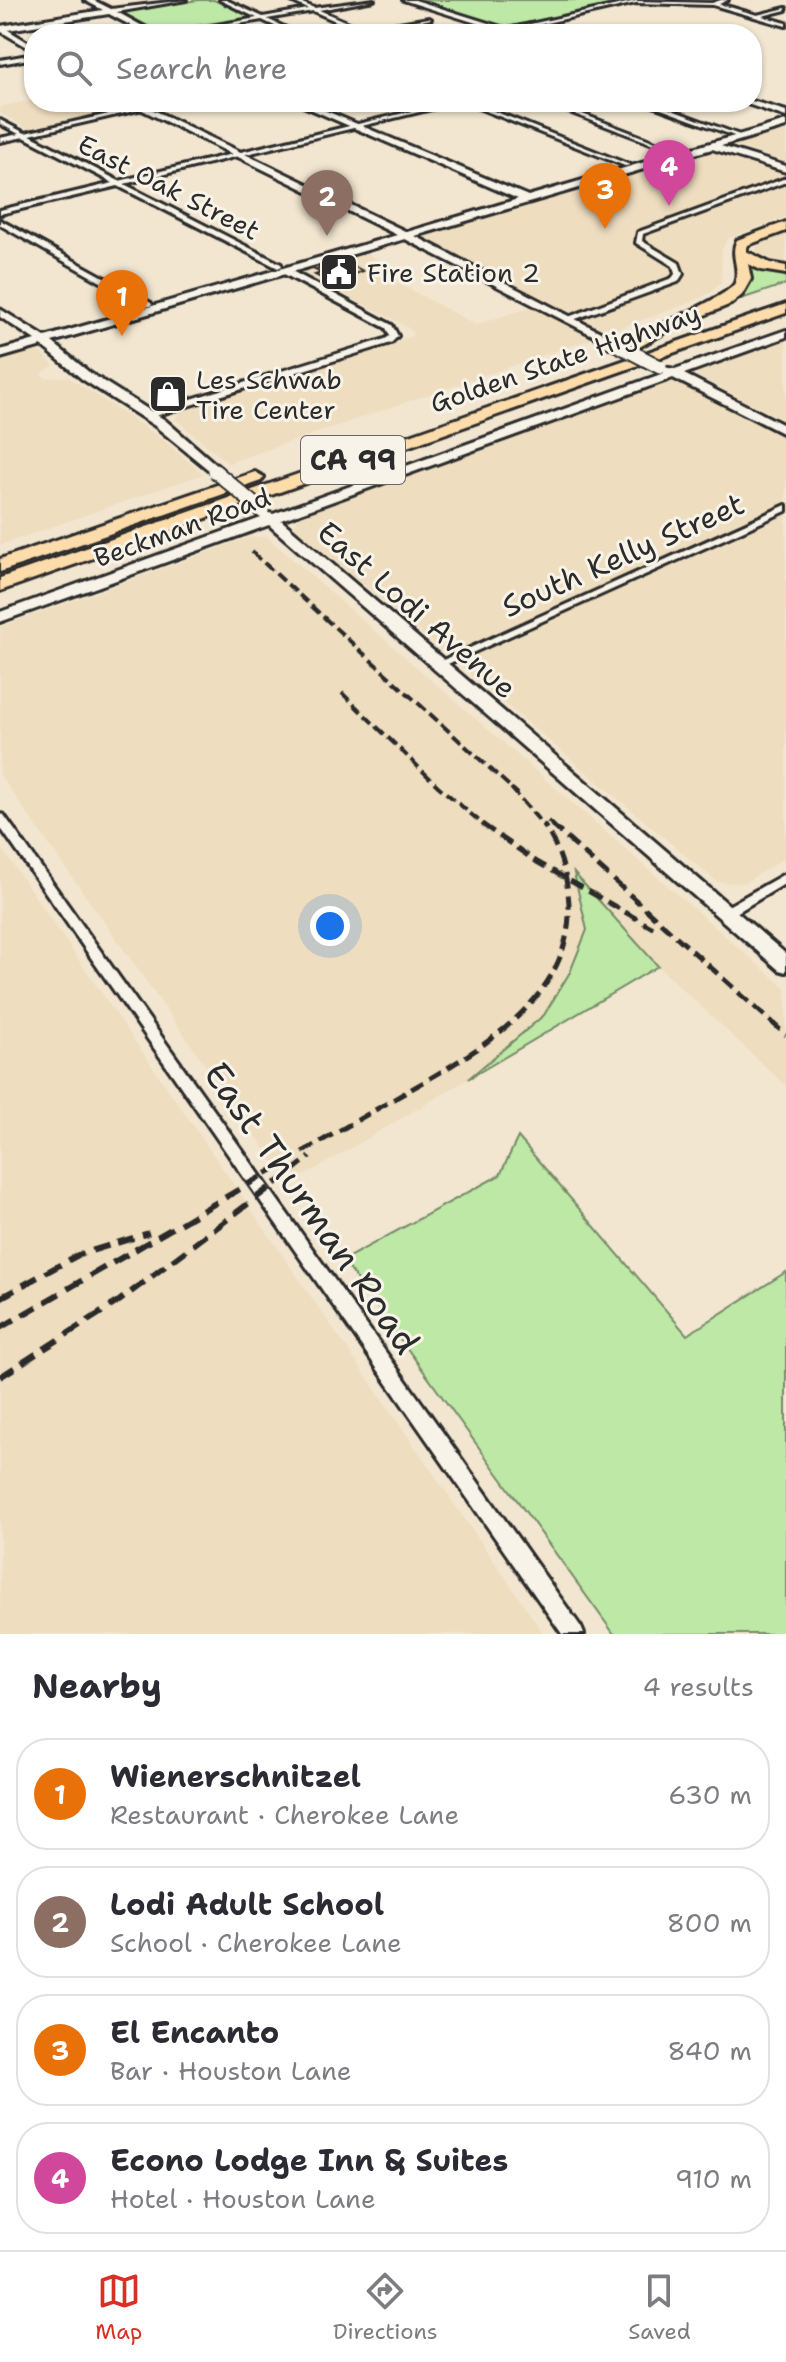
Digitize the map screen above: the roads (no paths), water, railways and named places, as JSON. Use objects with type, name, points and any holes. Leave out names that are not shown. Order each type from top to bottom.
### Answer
[{"type":"highway","points":[[630,346],[733,296],[744,279],[740,254],[742,243],[786,226]]},
{"type":"highway","points":[[740,254],[757,264],[786,270]]},
{"type":"highway","name":"Golden State Highway","points":[[0,566],[785,291]]},
{"type":"highway","name":"Golden State Highway","points":[[0,585],[786,308]]},
{"type":"highway","points":[[706,335],[786,315]]},
{"type":"street","points":[[88,0],[134,24]]},
{"type":"street","points":[[31,24],[182,0]]},
{"type":"street","points":[[222,0],[273,24]]},
{"type":"street","points":[[291,0],[346,24]]},
{"type":"street","points":[[231,24],[372,0]]},
{"type":"street","points":[[407,0],[486,24]]},
{"type":"street","points":[[712,4],[726,0]]},
{"type":"street","points":[[534,24],[626,4],[670,1],[712,4],[786,25]]},
{"type":"street","points":[[756,16],[786,9]]},
{"type":"street","points":[[401,24],[429,19]]},
{"type":"street","points":[[0,29],[24,25]]},
{"type":"street","points":[[0,29],[24,43]]},
{"type":"street","points":[[0,62],[24,58]]},
{"type":"street","points":[[762,109],[786,118]]},
{"type":"street","points":[[0,140],[128,112]]},
{"type":"street","points":[[148,112],[402,233],[786,431]]},
{"type":"street","points":[[321,112],[524,198],[627,165],[708,144],[786,169]]},
{"type":"street","points":[[0,212],[417,112]]},
{"type":"street","points":[[492,112],[627,165]]},
{"type":"street","points":[[573,112],[676,151]]},
{"type":"street","points":[[672,112],[737,136]]},
{"type":"street","points":[[0,346],[40,339],[737,136],[786,118]]},
{"type":"street","name":"East Oak Street","points":[[0,122],[282,268],[389,327],[394,336],[388,341],[149,415]]},
{"type":"street","points":[[567,319],[675,280],[679,274],[676,265],[638,242],[640,233],[786,180]]},
{"type":"street","points":[[0,222],[148,305]]},
{"type":"street","points":[[0,354],[148,305],[282,268]]},
{"type":"street","name":"East Lodi Avenue","points":[[0,312],[86,376],[149,415],[786,965]]},
{"type":"street","name":"Beckman Road","points":[[0,617],[666,370],[786,333]]},
{"type":"street","name":"South Kelly Street","points":[[437,665],[786,508]]},
{"type":"street","name":"East Thurman Road","points":[[0,818],[574,1634]]},
{"type":"street","points":[[726,913],[786,877]]},
{"type":"railway","points":[[252,552],[518,794]]},
{"type":"railway","points":[[342,693],[438,786],[485,826]]},
{"type":"railway","points":[[511,788],[544,826]]},
{"type":"railway","points":[[548,821],[554,826]]},
{"type":"railway","points":[[482,824],[565,878]]},
{"type":"railway","points":[[543,824],[562,862],[565,878]]},
{"type":"railway","points":[[551,824],[786,1035]]},
{"type":"railway","points":[[248,1184],[451,1066],[509,1024],[534,1000],[553,972],[566,940],[569,904],[565,878]]},
{"type":"railway","points":[[565,878],[653,928]]},
{"type":"railway","points":[[275,1184],[310,1157]]},
{"type":"railway","points":[[0,1328],[252,1182]]},
{"type":"railway","points":[[0,1377],[119,1301],[277,1182]]},
{"type":"railway","points":[[0,1298],[78,1255],[149,1233]]},
{"type":"place","name":"Econo Lodge Inn & Suites","points":[[669,206]]},
{"type":"place","name":"El Encanto","points":[[605,229]]},
{"type":"place","name":"Lodi Adult School","points":[[327,236]]},
{"type":"place","name":"Fire Station 2","points":[[339,272]]},
{"type":"place","name":"Wienerschnitzel","points":[[122,336]]},
{"type":"place","name":"Les Schwab Tire Center","points":[[168,394]]}]
